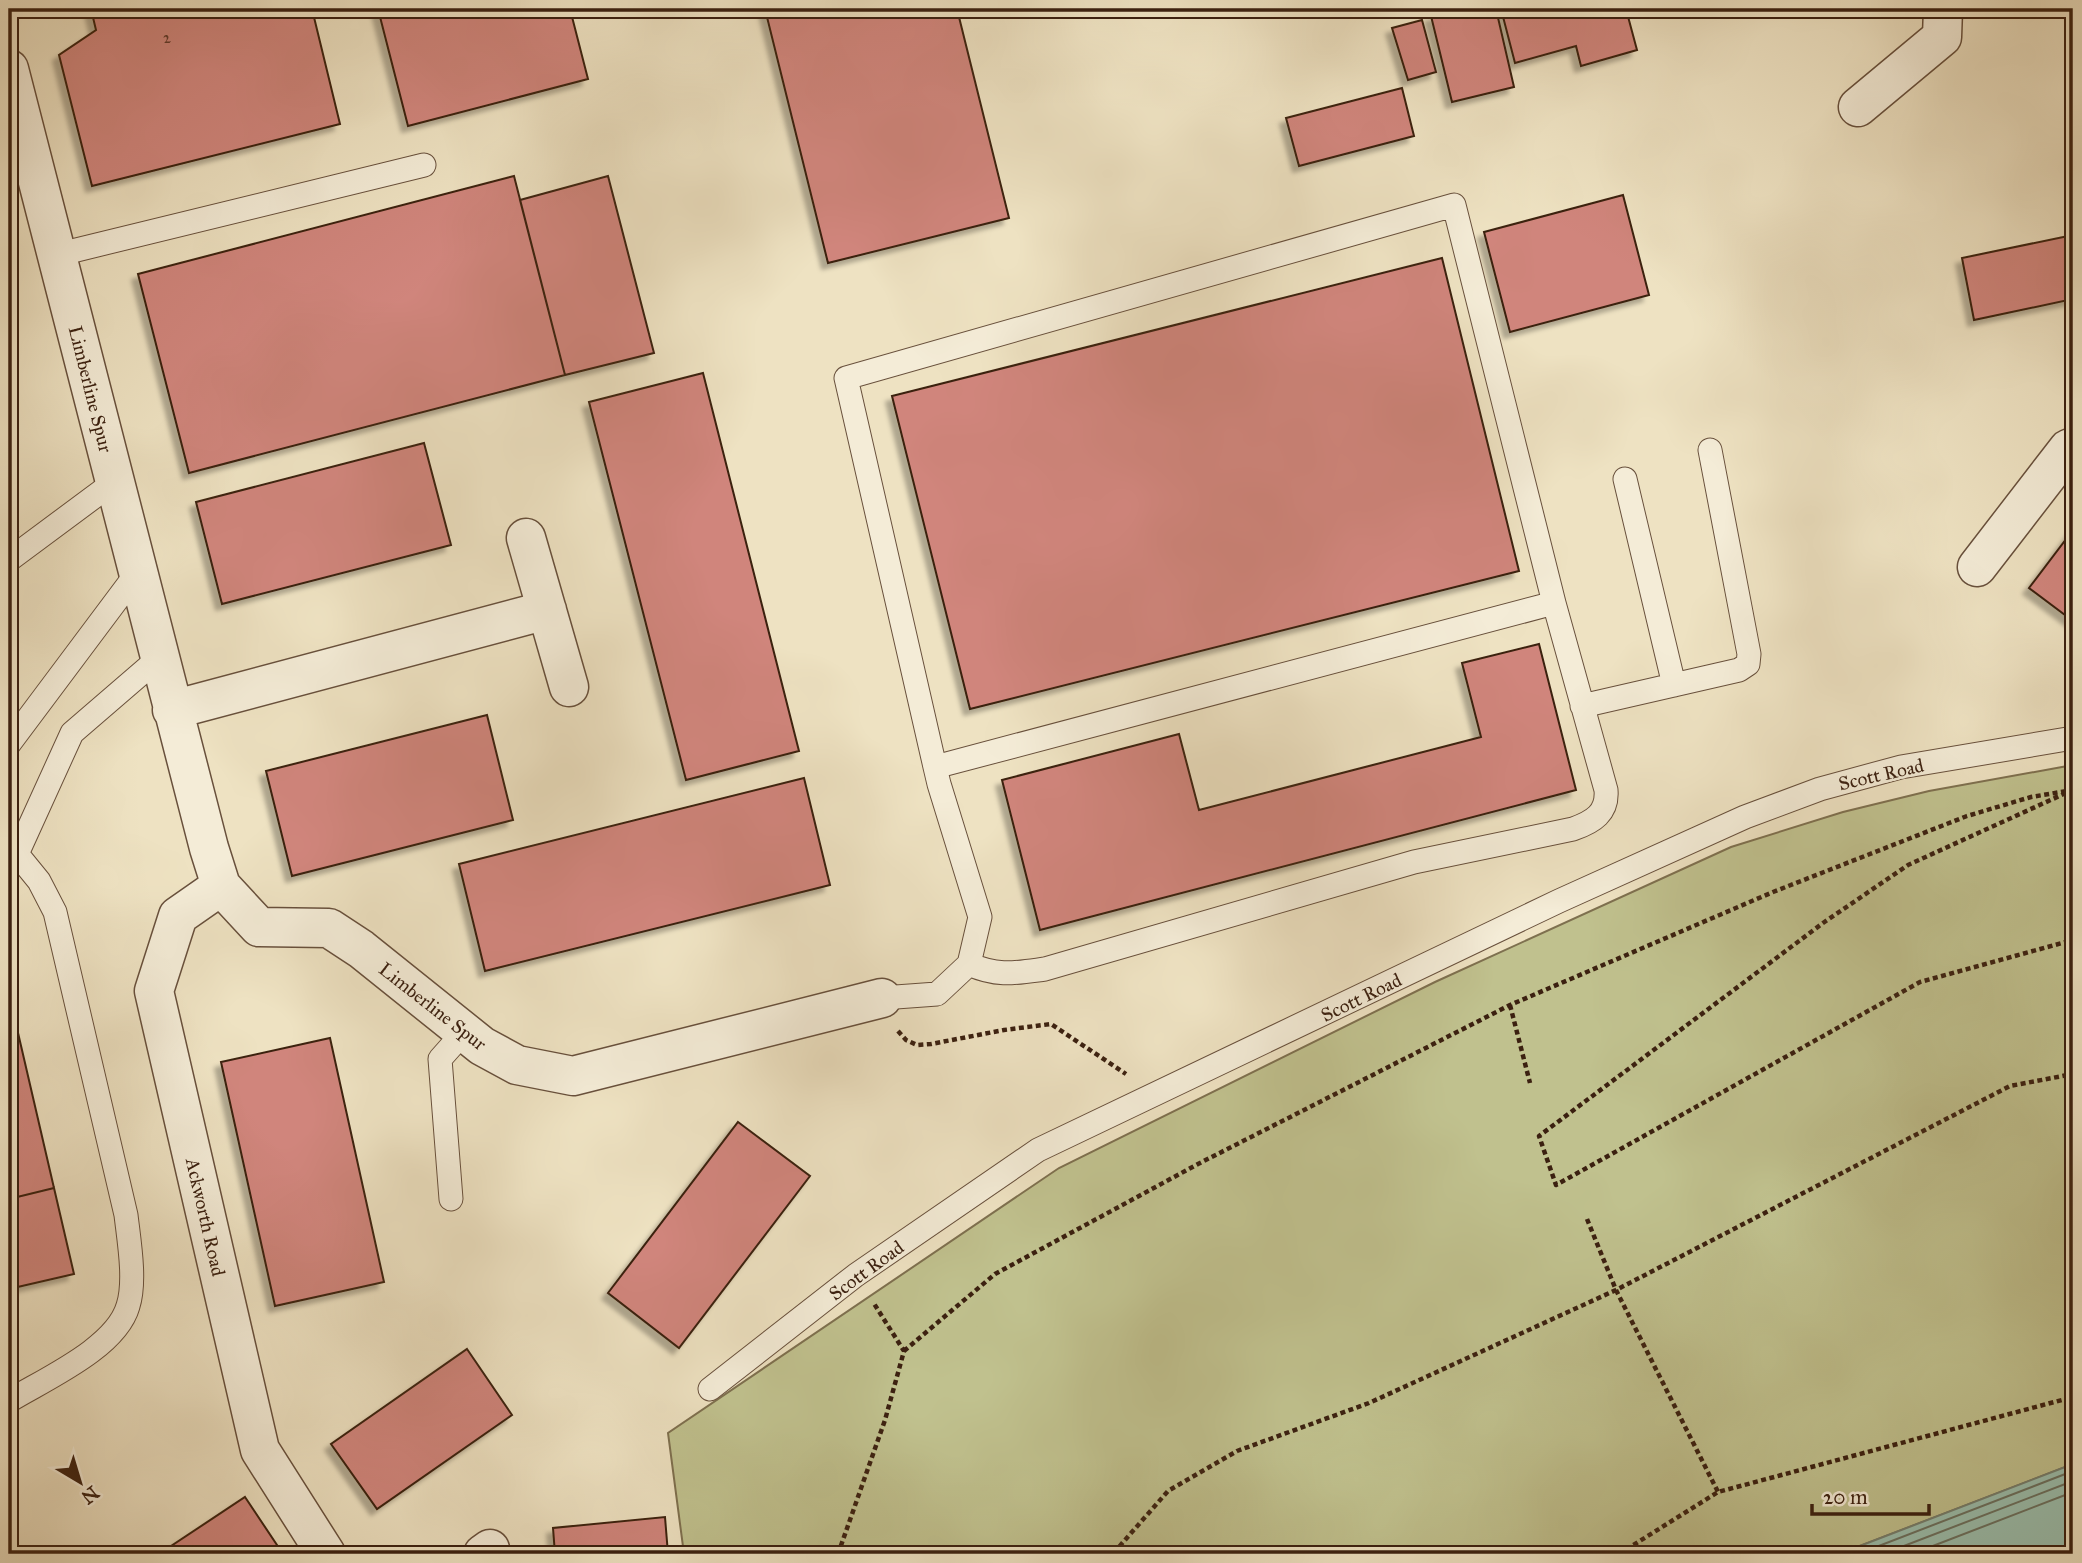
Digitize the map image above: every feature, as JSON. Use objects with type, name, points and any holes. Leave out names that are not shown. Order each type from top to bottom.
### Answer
[{"type":"street","points":[[1858,107],[1942,37],[1943,9]]},
{"type":"street","name":"Limberline Spur","points":[[9,69],[172,710],[221,886],[259,927],[328,928],[361,949],[482,1046],[517,1065],[573,1076],[882,998]]},
{"type":"street","points":[[1977,568],[2068,449],[2073,447]]},
{"type":"street","points":[[526,538],[569,687]]},
{"type":"street","points":[[172,710],[547,610]]},
{"type":"street","name":"Ackworth Road","points":[[221,886],[178,916],[155,991],[260,1450],[326,1554]]},
{"type":"lane","points":[[56,255],[424,165]]},
{"type":"lane","points":[[882,998],[937,994],[969,964],[981,917],[935,767],[846,378],[1454,205],[1554,603],[1607,801],[1602,811],[1594,820],[1584,825],[1414,862],[1045,969],[1002,975],[985,972],[969,964]]},
{"type":"lane","points":[[1582,706],[1740,670],[1745,668],[1750,660],[1710,450]]},
{"type":"lane","points":[[1625,479],[1674,685]]},
{"type":"lane","points":[[9,560],[114,482]]},
{"type":"lane","points":[[9,744],[137,573]]},
{"type":"lane","points":[[935,767],[1554,603]]},
{"type":"lane","points":[[9,1401],[99,1347],[120,1326],[129,1304],[131,1258],[126,1215],[55,912],[39,881],[13,845],[72,733],[159,658]]},
{"type":"lane","name":"Scott Road","points":[[710,1389],[856,1275],[1038,1150],[1559,901],[1745,817],[1820,789],[1900,767],[2073,738]]},
{"type":"lane","points":[[451,1199],[440,1059],[464,1032]]},
{"type":"path","points":[[2073,790],[1908,865],[1823,923],[1539,1136],[1556,1185],[1920,982],[2073,940]]},
{"type":"path","points":[[838,1554],[885,1420],[904,1352],[995,1274],[1198,1164],[1510,1005],[1773,892],[1967,816],[2031,797],[2073,790]]},
{"type":"path","points":[[882,998],[897,1029],[906,1040],[917,1045],[1051,1024],[1133,1080],[1144,1101]]},
{"type":"path","points":[[1510,1005],[1530,1083]]},
{"type":"path","points":[[1116,1554],[1118,1548],[1168,1491],[1237,1451],[1369,1403],[1616,1290],[2010,1086],[2073,1074]]},
{"type":"path","points":[[1587,1219],[1616,1290],[1718,1492]]},
{"type":"path","points":[[856,1275],[904,1352]]},
{"type":"path","points":[[1619,1554],[1718,1492],[2073,1397]]},
{"type":"shaded area","points":[[2073,765],[2073,1464],[1839,1554],[684,1554],[668,1433],[1059,1168],[1435,982],[1731,847],[1843,812],[1929,791]]},
{"type":"water","points":[[2073,1464],[2073,1554],[1839,1554]]},
{"type":"building","points":[[91,9],[312,9],[340,124],[92,186],[59,55],[96,30]]},
{"type":"building","points":[[378,9],[570,9],[588,79],[408,126]]},
{"type":"building","points":[[765,9],[957,9],[1009,218],[828,263]]},
{"type":"building","points":[[1463,9],[1496,9],[1514,87],[1452,102],[1431,16]]},
{"type":"building","points":[[1501,9],[1626,9],[1637,50],[1581,66],[1576,46],[1515,63]]},
{"type":"building","points":[[1422,20],[1436,72],[1408,80],[1392,28]]},
{"type":"building","points":[[1402,88],[1414,136],[1299,166],[1286,118]]},
{"type":"building","points":[[514,176],[565,375],[189,473],[138,274]]},
{"type":"building","points":[[608,176],[654,353],[565,375],[520,200]]},
{"type":"building","points":[[1623,195],[1649,295],[1510,332],[1484,232]]},
{"type":"building","points":[[2073,235],[2073,299],[1974,320],[1962,258]]},
{"type":"building","points":[[1442,258],[1519,571],[970,709],[892,396]]},
{"type":"building","points":[[703,373],[799,751],[686,780],[589,402]]},
{"type":"building","points":[[424,443],[451,545],[222,604],[196,502]]},
{"type":"building","points":[[9,495],[18,531],[9,533]]},
{"type":"building","points":[[2073,530],[2073,621],[2029,588]]},
{"type":"building","points":[[1539,644],[1576,790],[1040,930],[1002,780],[1179,734],[1199,810],[1481,737],[1462,663]]},
{"type":"building","points":[[487,715],[513,820],[292,876],[266,771]]},
{"type":"building","points":[[804,778],[830,885],[485,971],[459,864]]},
{"type":"building","points":[[9,994],[54,1188],[9,1199]]},
{"type":"building","points":[[330,1038],[384,1282],[275,1306],[221,1062]]},
{"type":"building","points":[[738,1122],[810,1176],[679,1348],[608,1293]]},
{"type":"building","points":[[54,1188],[74,1274],[9,1289],[9,1199]]},
{"type":"building","points":[[467,1349],[512,1415],[377,1509],[331,1444]]},
{"type":"building","points":[[245,1497],[283,1554],[159,1554]]},
{"type":"building","points":[[665,1517],[668,1554],[555,1554],[553,1528]]}]
